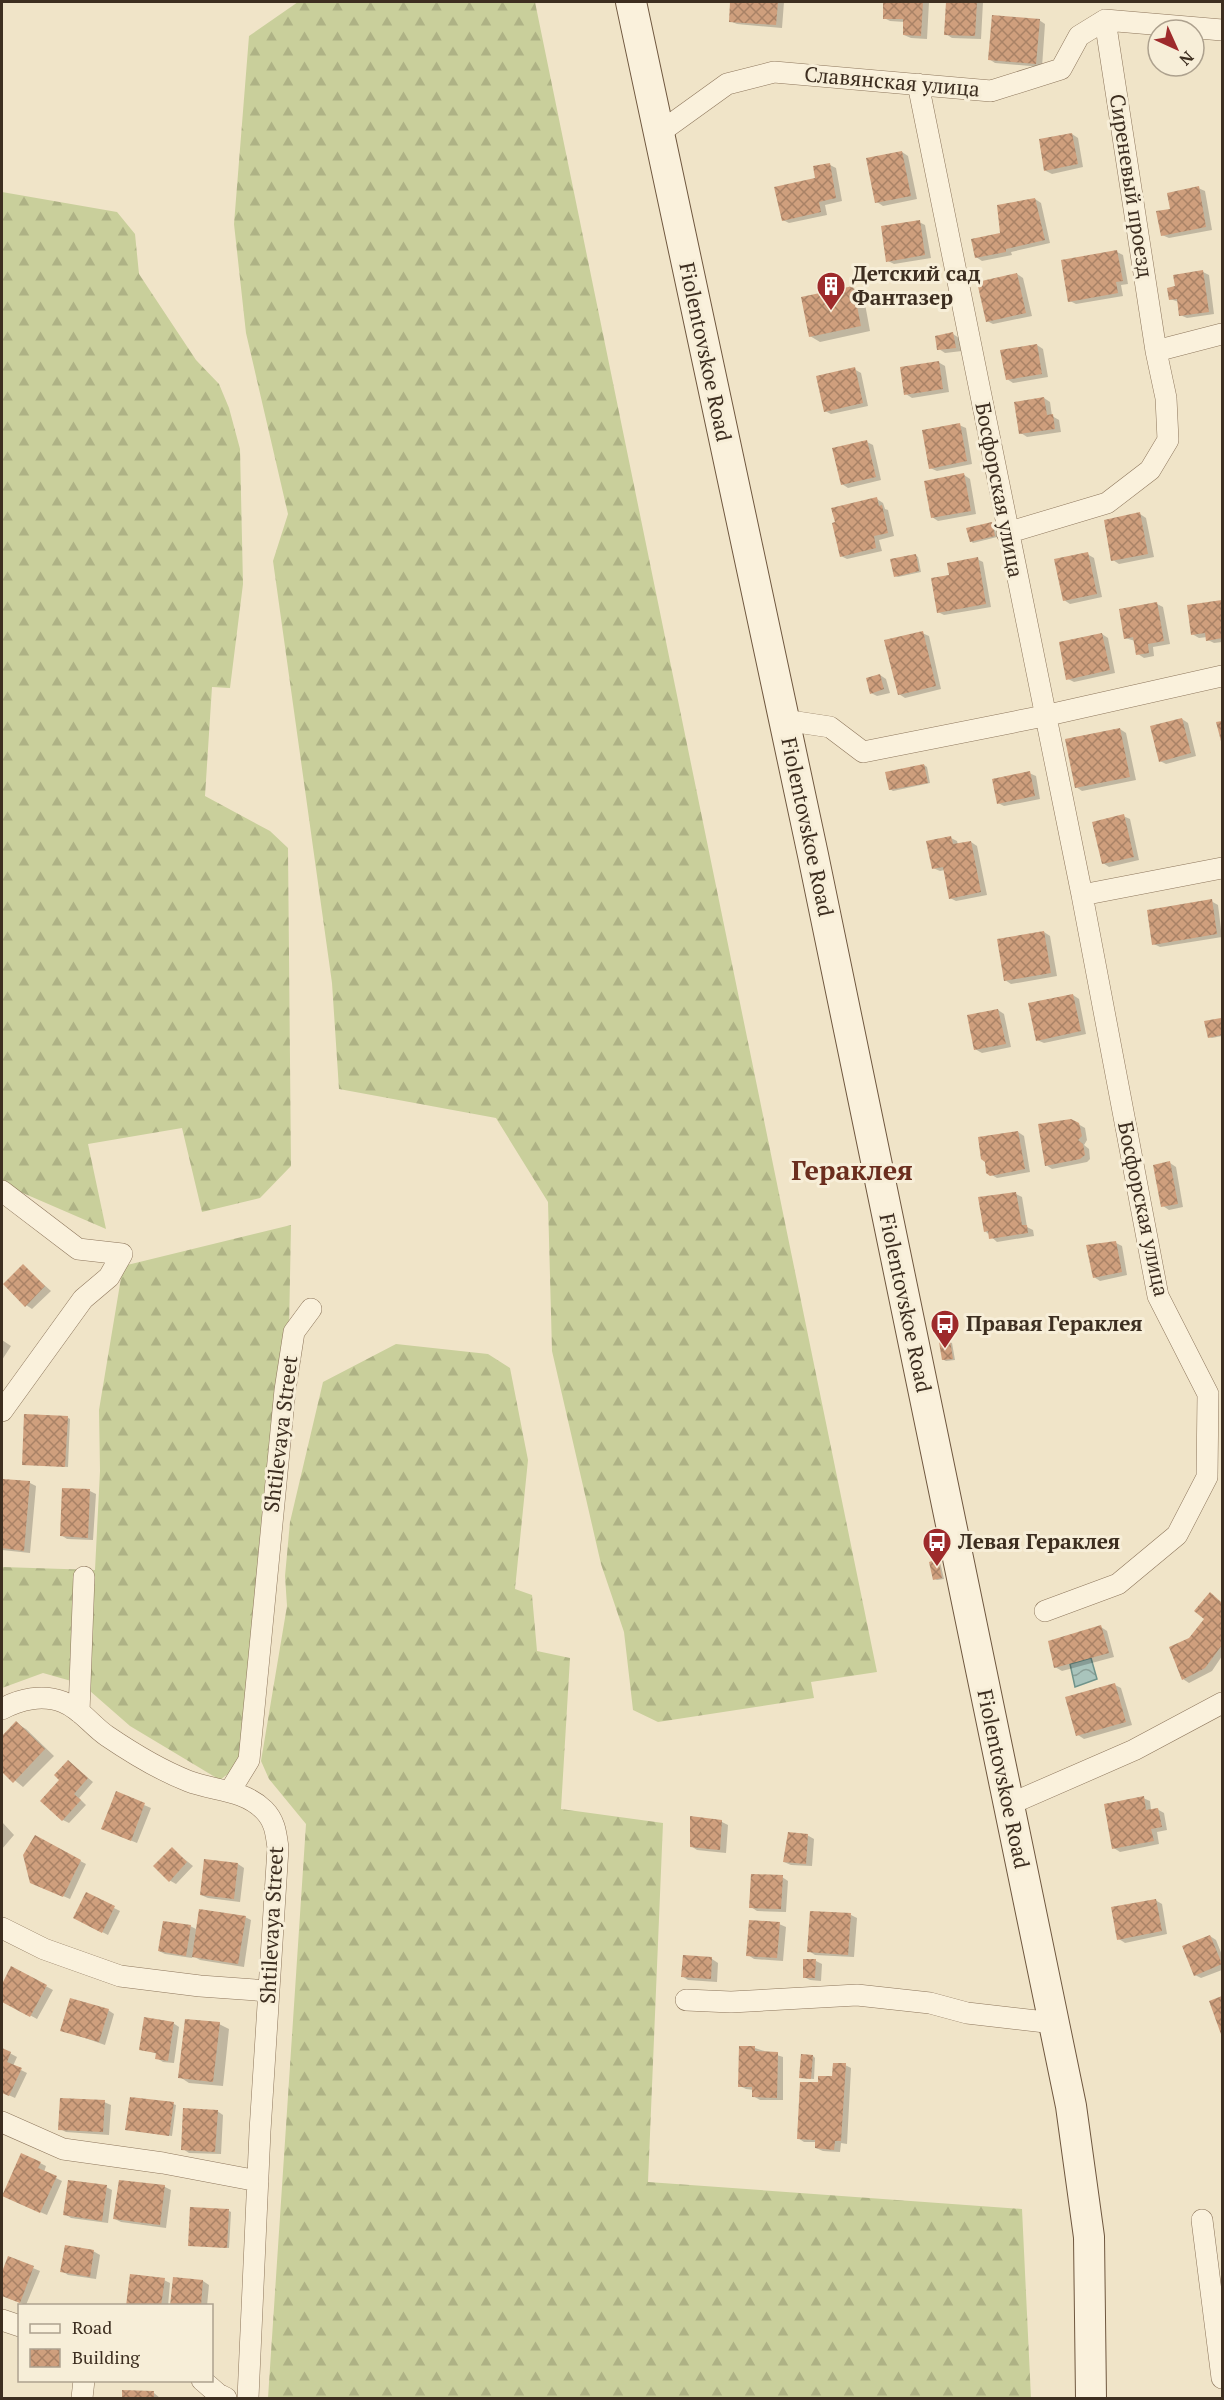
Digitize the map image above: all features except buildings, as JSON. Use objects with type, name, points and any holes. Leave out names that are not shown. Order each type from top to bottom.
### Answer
[{"type":"main road","name":"Fiolentovskoe Road","points":[[631,2],[813,855],[1071,2106],[1089,2237],[1091,2398]]},
{"type":"street","name":"Славянская улица","points":[[659,133],[727,84],[774,72],[991,91],[1061,69],[1079,36],[1105,20]]},
{"type":"street","points":[[1105,20],[1222,30]]},
{"type":"street","name":"Сиреневый проезд","points":[[1007,533],[1107,503],[1150,470],[1168,440],[1166,399],[1156,351],[1105,20]]},
{"type":"street","name":"Босфорская улица","points":[[918,84],[1082,895],[1158,1296],[1208,1394],[1207,1477],[1177,1535],[1118,1584],[1045,1611]]},
{"type":"street","points":[[1156,351],[1222,334]]},
{"type":"street","points":[[784,720],[830,727],[863,752],[1044,716],[1222,676]]},
{"type":"street","points":[[1082,895],[1222,868]]},
{"type":"street","points":[[2,1191],[78,1249],[122,1254],[109,1277],[83,1299],[2,1411]]},
{"type":"street","name":"Shtilevaya Street","points":[[248,2398],[258,2181],[278,1848],[276,1827],[264,1810],[248,1798],[230,1791],[249,1760],[285,1390],[294,1332],[311,1309]]},
{"type":"street","points":[[78,1712],[84,1577]]},
{"type":"street","points":[[2,1709],[13,1702],[38,1698],[63,1702],[106,1735],[158,1766],[189,1781],[230,1791]]},
{"type":"street","points":[[1008,1805],[1134,1750],[1222,1703]]},
{"type":"street","points":[[2,1928],[44,1949],[120,1976],[200,1986],[269,1991]]},
{"type":"street","points":[[686,2001],[731,2002],[857,1995],[930,2003],[967,2013],[1054,2023]]},
{"type":"street","points":[[2,2122],[63,2149],[163,2163],[258,2181]]},
{"type":"street","points":[[1202,2220],[1222,2379]]},
{"type":"street","points":[[2,2320],[18,2325]]},
{"type":"street","points":[[82,2398],[84,2382]]},
{"type":"street","points":[[204,2382],[226,2398]]},
{"type":"green space","points":[[298,2],[535,2],[877,1672],[811,1682],[814,1698],[658,1722],[633,1710],[624,1632],[601,1564],[552,1351],[548,1202],[496,1118],[339,1089],[332,983],[273,561],[288,514],[246,333],[234,224],[249,36]]},
{"type":"green space","points":[[2,192],[117,212],[135,234],[139,274],[196,360],[219,384],[229,408],[240,449],[243,584],[230,688],[212,687],[205,796],[270,831],[288,848],[291,1166],[260,1198],[202,1212],[182,1128],[88,1144],[106,1229],[2,1184]]},
{"type":"green space","points":[[291,1225],[289,1331],[251,1756],[220,1780],[130,1726],[82,1684],[43,1673],[2,1688],[2,1567],[95,1570],[100,1471],[99,1410],[123,1266]]},
{"type":"green space","points":[[396,1344],[488,1354],[510,1368],[528,1460],[515,1589],[532,1595],[537,1651],[570,1658],[561,1809],[663,1823],[648,2182],[1022,2209],[1031,2398],[268,2398],[306,1824],[269,1779],[261,1761],[287,1606],[285,1576],[290,1522],[323,1382]]},
{"type":"water","points":[[1091,1658],[1097,1679],[1075,1687],[1070,1664]]},
{"type":"place","name":"Детский сад Фантазер","points":[[831,312]]},
{"type":"place","name":"Правая Гераклея","points":[[945,1350]]},
{"type":"place","name":"Левая Гераклея","points":[[937,1568]]},
{"type":"district","name":"Гераклея","points":[[852,1171]]}]
